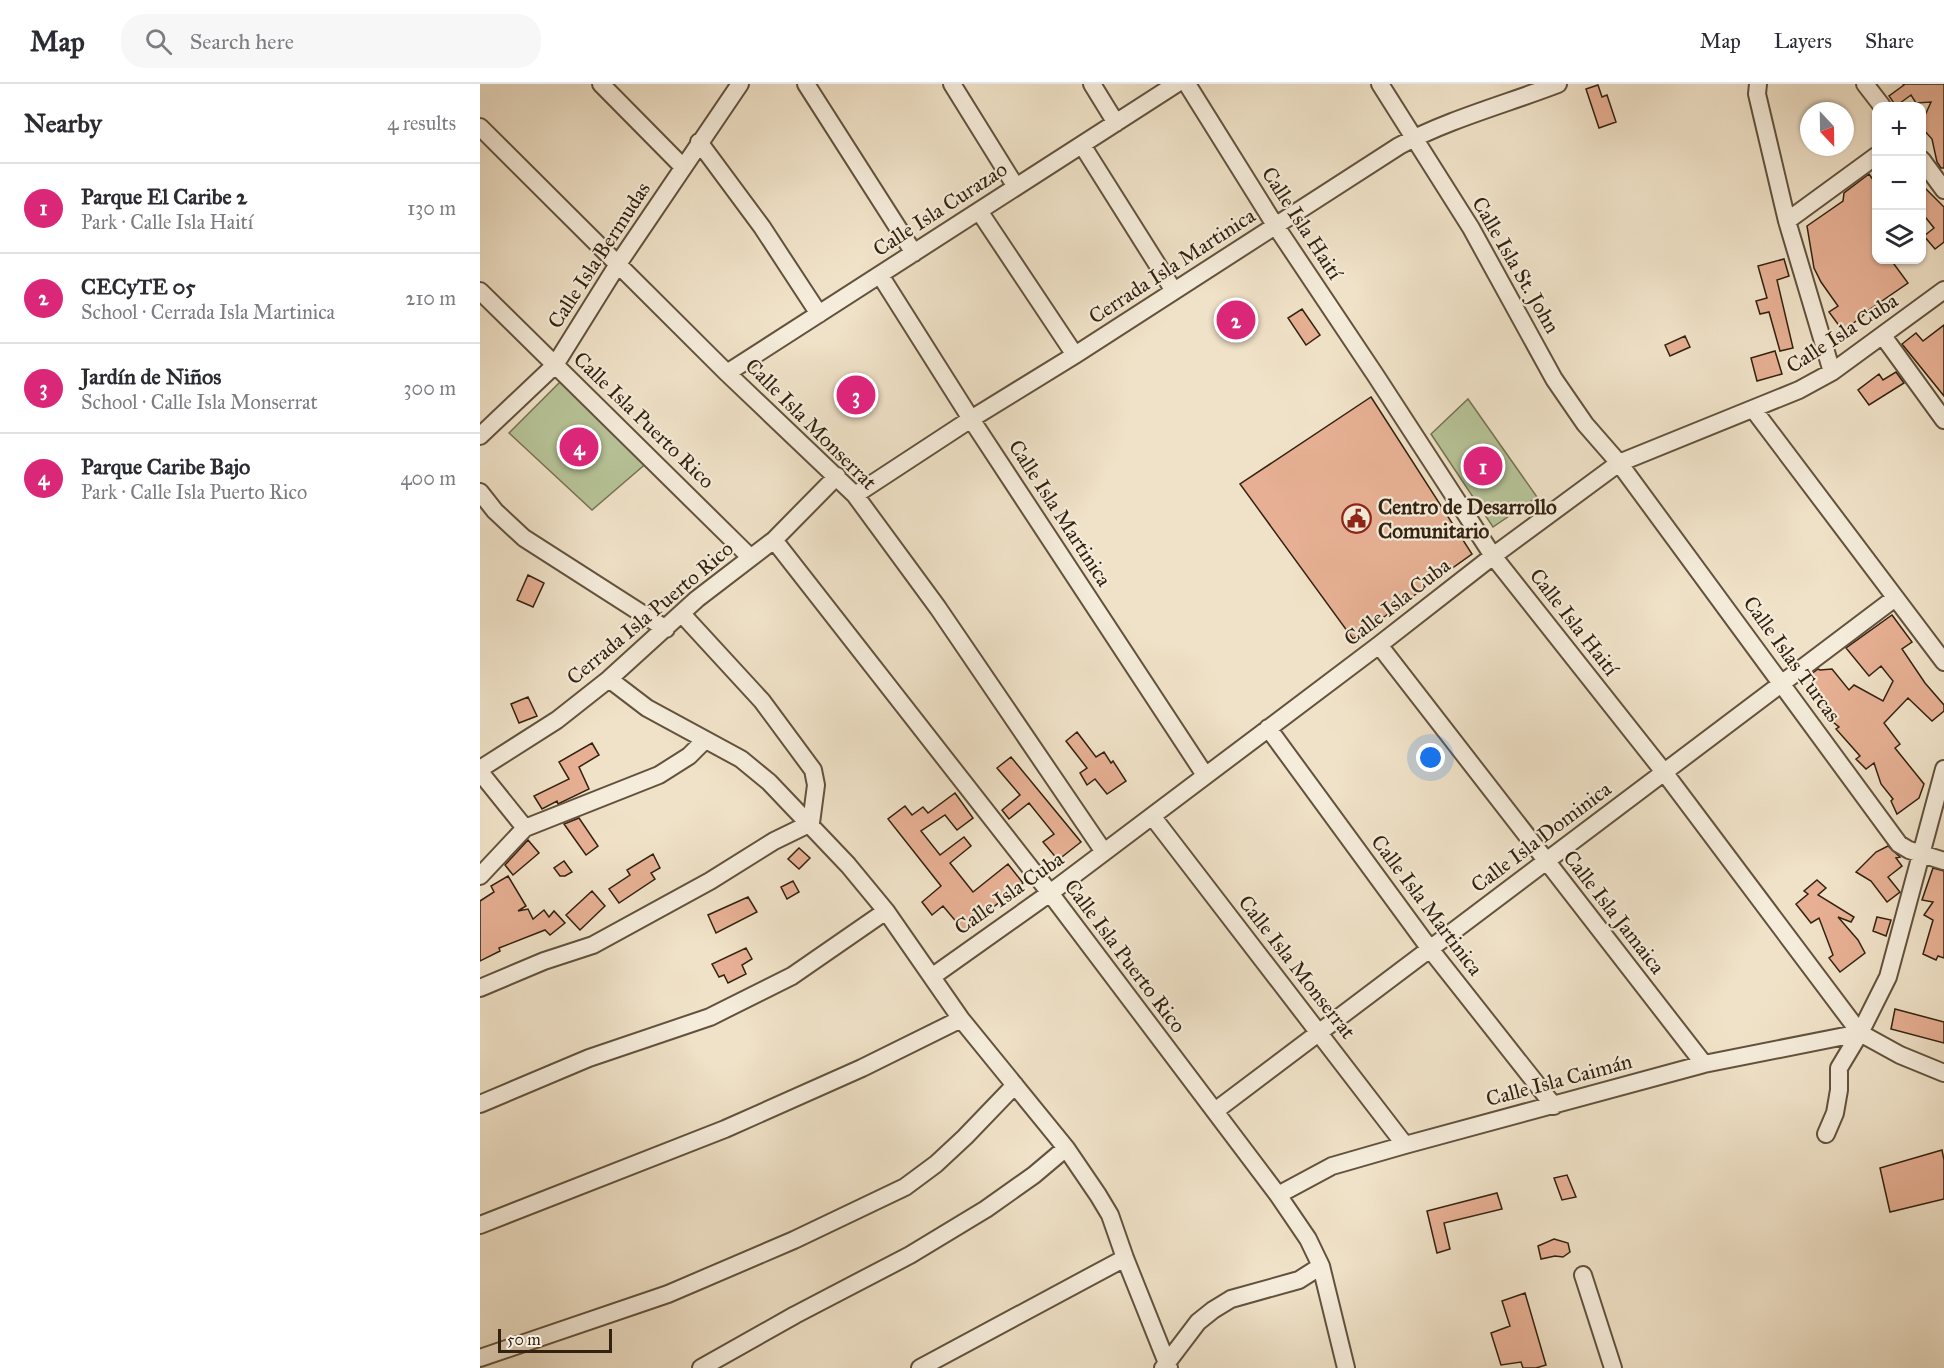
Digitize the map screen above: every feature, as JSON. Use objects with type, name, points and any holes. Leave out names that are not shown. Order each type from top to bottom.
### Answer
[{"type":"street","points":[[601,84],[683,167]]},
{"type":"street","name":"Calle Isla Bermudas","points":[[480,436],[555,365],[618,264],[740,84]]},
{"type":"street","points":[[806,84],[914,253]]},
{"type":"street","points":[[952,84],[1016,187]]},
{"type":"street","points":[[1092,84],[1116,123]]},
{"type":"street","name":"Calle Isla Curazao","points":[[728,373],[1176,84]]},
{"type":"street","name":"Calle Isla Haití","points":[[1187,84],[1275,225],[1493,556],[1664,772],[1860,1033],[1900,1055],[1944,1073]]},
{"type":"street","name":"Calle Isla St. John","points":[[1380,84],[1471,228],[1554,379],[1585,424],[1619,463]]},
{"type":"street","name":"Cerrada Isla Martinica","points":[[855,495],[971,418],[1075,355],[1275,225],[1415,138],[1530,89],[1558,84]]},
{"type":"street","points":[[1758,84],[1757,94],[1787,221],[1832,372]]},
{"type":"street","points":[[1865,84],[1879,102]]},
{"type":"street","name":"Calle Isla Monserrat","points":[[480,127],[728,373],[855,495],[938,608],[1104,852]]},
{"type":"street","points":[[699,142],[762,227],[819,314]]},
{"type":"street","points":[[1082,145],[1174,291]]},
{"type":"street","points":[[1787,221],[1872,159]]},
{"type":"street","points":[[1926,165],[1944,190]]},
{"type":"street","points":[[980,211],[1075,355]]},
{"type":"street","name":"Calle Isla Martinica","points":[[880,275],[1205,775]]},
{"type":"street","name":"Calle Isla Cuba","points":[[933,976],[1050,893],[1619,463],[1799,390],[1832,372],[1944,290]]},
{"type":"street","name":"Calle Isla Puerto Rico","points":[[480,291],[750,556]]},
{"type":"street","points":[[1883,336],[1944,420]]},
{"type":"street","points":[[1754,410],[1944,662]]},
{"type":"street","name":"Calle Islas Turcas","points":[[1619,463],[1899,844],[1944,861]]},
{"type":"street","name":"Cerrada Isla Puerto Rico","points":[[480,771],[557,720],[609,680],[750,556],[774,540],[837,476]]},
{"type":"street","points":[[480,492],[495,511],[524,538],[666,629]]},
{"type":"street","name":"Calle Isla Puerto Rico","points":[[774,540],[1050,893],[1278,1195],[1308,1239],[1321,1266],[1346,1368]]},
{"type":"street","name":"Calle Isla Dominica","points":[[1215,1111],[1895,598]]},
{"type":"street","points":[[682,614],[762,701],[813,770],[816,785],[811,823]]},
{"type":"street","name":"Calle Isla Jamaica","points":[[1379,645],[1704,1064]]},
{"type":"street","points":[[609,680],[647,708],[741,759],[769,782],[811,823],[886,911],[961,1019],[1066,1148],[1110,1215],[1167,1366]]},
{"type":"street","name":"Calle Isla Martinica","points":[[1268,728],[1430,949],[1554,1106]]},
{"type":"street","points":[[480,876],[525,828],[659,775],[689,756],[705,740]]},
{"type":"street","points":[[1826,1134],[1835,1113],[1839,1090],[1839,1068],[1860,1033],[1888,977],[1944,770]]},
{"type":"street","points":[[480,771],[525,828]]},
{"type":"street","name":"Calle Isla Monserrat","points":[[1152,816],[1405,1145]]},
{"type":"street","points":[[480,988],[544,961],[593,945],[710,881],[774,841],[811,823]]},
{"type":"street","points":[[480,1104],[589,1058],[710,1017],[792,976],[886,911]]},
{"type":"street","points":[[480,1225],[725,1129],[862,1068],[961,1019]]},
{"type":"street","name":"Calle Isla Caimán","points":[[1278,1195],[1332,1166],[1405,1145],[1704,1064],[1860,1033]]},
{"type":"street","points":[[488,1360],[668,1294],[794,1240],[905,1186],[936,1164],[1015,1085]]},
{"type":"street","points":[[701,1368],[795,1315],[910,1255],[986,1209],[1034,1175],[1066,1148]]},
{"type":"street","points":[[920,1368],[1125,1258]]},
{"type":"street","points":[[1167,1366],[1198,1322],[1213,1310],[1231,1299],[1299,1280],[1321,1266]]},
{"type":"street","points":[[1583,1275],[1613,1368]]},
{"type":"green space","points":[[562,380],[649,461],[592,510],[509,433]]},
{"type":"green space","points":[[1468,399],[1537,497],[1493,527],[1431,434]]},
{"type":"building","points":[[1944,84],[1944,168],[1941,168],[1937,162],[1932,139],[1926,132],[1926,113],[1931,102],[1915,102],[1911,95],[1901,102],[1893,102],[1889,96],[1904,85]]},
{"type":"building","points":[[1598,85],[1602,97],[1607,95],[1616,122],[1599,128],[1586,89]]},
{"type":"building","points":[[1869,174],[1872,178],[1872,264],[1894,264],[1908,283],[1843,331],[1829,312],[1838,306],[1814,268],[1807,226],[1843,201],[1844,193]]},
{"type":"building","points":[[1926,189],[1944,207],[1944,242],[1935,249],[1926,238],[1926,234],[1934,228],[1926,218]]},
{"type":"building","points":[[1784,259],[1789,276],[1777,280],[1793,348],[1780,351],[1769,312],[1760,314],[1756,301],[1767,298],[1758,266]]},
{"type":"building","points":[[1302,309],[1320,335],[1306,345],[1288,318]]},
{"type":"building","points":[[1944,325],[1944,396],[1902,344],[1916,333],[1923,341]]},
{"type":"building","points":[[1685,336],[1690,347],[1670,356],[1665,345]]},
{"type":"building","points":[[1775,351],[1782,374],[1757,381],[1751,358]]},
{"type":"building","points":[[1896,372],[1904,383],[1869,405],[1858,390],[1879,374],[1883,380]]},
{"type":"building","name":"Centro de Desarrollo Comunitario","points":[[1371,397],[1472,554],[1353,639],[1240,484]]},
{"type":"building","points":[[528,575],[544,583],[533,607],[517,600]]},
{"type":"building","points":[[1892,615],[1912,642],[1902,649],[1925,683],[1944,705],[1944,711],[1932,721],[1908,698],[1884,723],[1900,744],[1895,748],[1924,784],[1919,798],[1897,814],[1891,801],[1893,799],[1881,784],[1874,763],[1866,769],[1856,759],[1860,756],[1836,729],[1839,727],[1823,714],[1825,712],[1807,689],[1814,680],[1810,675],[1818,669],[1832,669],[1849,690],[1854,685],[1883,701],[1893,681],[1881,666],[1869,676],[1846,648]]},
{"type":"building","points":[[528,697],[537,716],[519,723],[511,704]]},
{"type":"building","points":[[1077,732],[1096,757],[1104,752],[1111,763],[1113,761],[1126,781],[1107,794],[1095,779],[1087,785],[1080,773],[1087,768],[1066,741]]},
{"type":"building","points":[[592,743],[599,755],[579,767],[589,789],[542,809],[534,796],[569,779],[559,762]]},
{"type":"building","points":[[1011,757],[1081,842],[1058,860],[1043,842],[1054,834],[1029,803],[1009,819],[1002,810],[1020,795],[997,768]]},
{"type":"building","points":[[955,793],[973,818],[957,830],[945,815],[921,831],[940,855],[964,837],[971,846],[950,863],[973,892],[1008,864],[1023,883],[964,931],[943,906],[932,915],[922,902],[941,886],[888,819],[905,806],[912,815],[923,807],[928,813]]},
{"type":"building","points":[[579,818],[598,846],[586,855],[564,824]]},
{"type":"building","points":[[528,840],[539,853],[513,875],[505,865]]},
{"type":"building","points":[[1888,846],[1900,857],[1896,858],[1902,866],[1888,877],[1900,892],[1887,902],[1871,881],[1856,872],[1876,852]]},
{"type":"building","points":[[799,848],[810,858],[799,869],[788,859]]},
{"type":"building","points":[[653,854],[660,868],[651,873],[655,879],[619,903],[609,889],[630,875],[627,870]]},
{"type":"building","points":[[564,861],[572,872],[560,876],[554,868]]},
{"type":"building","points":[[1933,868],[1944,871],[1944,958],[1938,956],[1936,960],[1923,954],[1933,920],[1924,915],[1933,902],[1922,900]]},
{"type":"building","points":[[508,876],[526,906],[518,911],[528,909],[533,919],[544,910],[549,917],[554,911],[565,923],[550,935],[545,930],[499,948],[500,951],[480,961],[480,901],[494,892],[491,886]]},
{"type":"building","points":[[1817,880],[1826,888],[1818,895],[1854,917],[1851,922],[1838,917],[1858,940],[1865,953],[1840,972],[1829,958],[1833,955],[1819,918],[1811,923],[1796,904],[1808,894],[1804,891]]},
{"type":"building","points":[[793,881],[799,892],[787,899],[781,887]]},
{"type":"building","points":[[592,891],[605,906],[580,930],[566,915]]},
{"type":"building","points":[[748,897],[757,912],[716,933],[708,915]]},
{"type":"building","points":[[1877,917],[1891,920],[1886,936],[1873,931]]},
{"type":"building","points":[[746,948],[752,959],[742,965],[746,974],[728,983],[724,975],[719,977],[712,964]]},
{"type":"building","points":[[1895,1009],[1944,1022],[1944,1043],[1891,1029]]},
{"type":"building","points":[[1942,1150],[1944,1199],[1890,1212],[1880,1168]]},
{"type":"building","points":[[1567,1175],[1576,1197],[1562,1200],[1554,1178]]},
{"type":"building","points":[[1497,1193],[1502,1209],[1444,1223],[1450,1249],[1437,1253],[1427,1211]]},
{"type":"building","points":[[1554,1239],[1568,1243],[1570,1252],[1563,1257],[1541,1259],[1538,1246]]},
{"type":"building","points":[[1525,1293],[1546,1365],[1523,1368],[1521,1362],[1501,1365],[1491,1333],[1510,1326],[1502,1301]]},
{"type":"place","name":"CECyTE 05","points":[[1236,320]]},
{"type":"place","name":"Jardín de Niños","points":[[856,395]]},
{"type":"place","name":"Parque Caribe Bajo","points":[[579,447]]},
{"type":"place","name":"Parque El Caribe 2","points":[[1483,466]]},
{"type":"place","name":"Centro de Desarrollo Comunitario","points":[[1357,519]]}]
